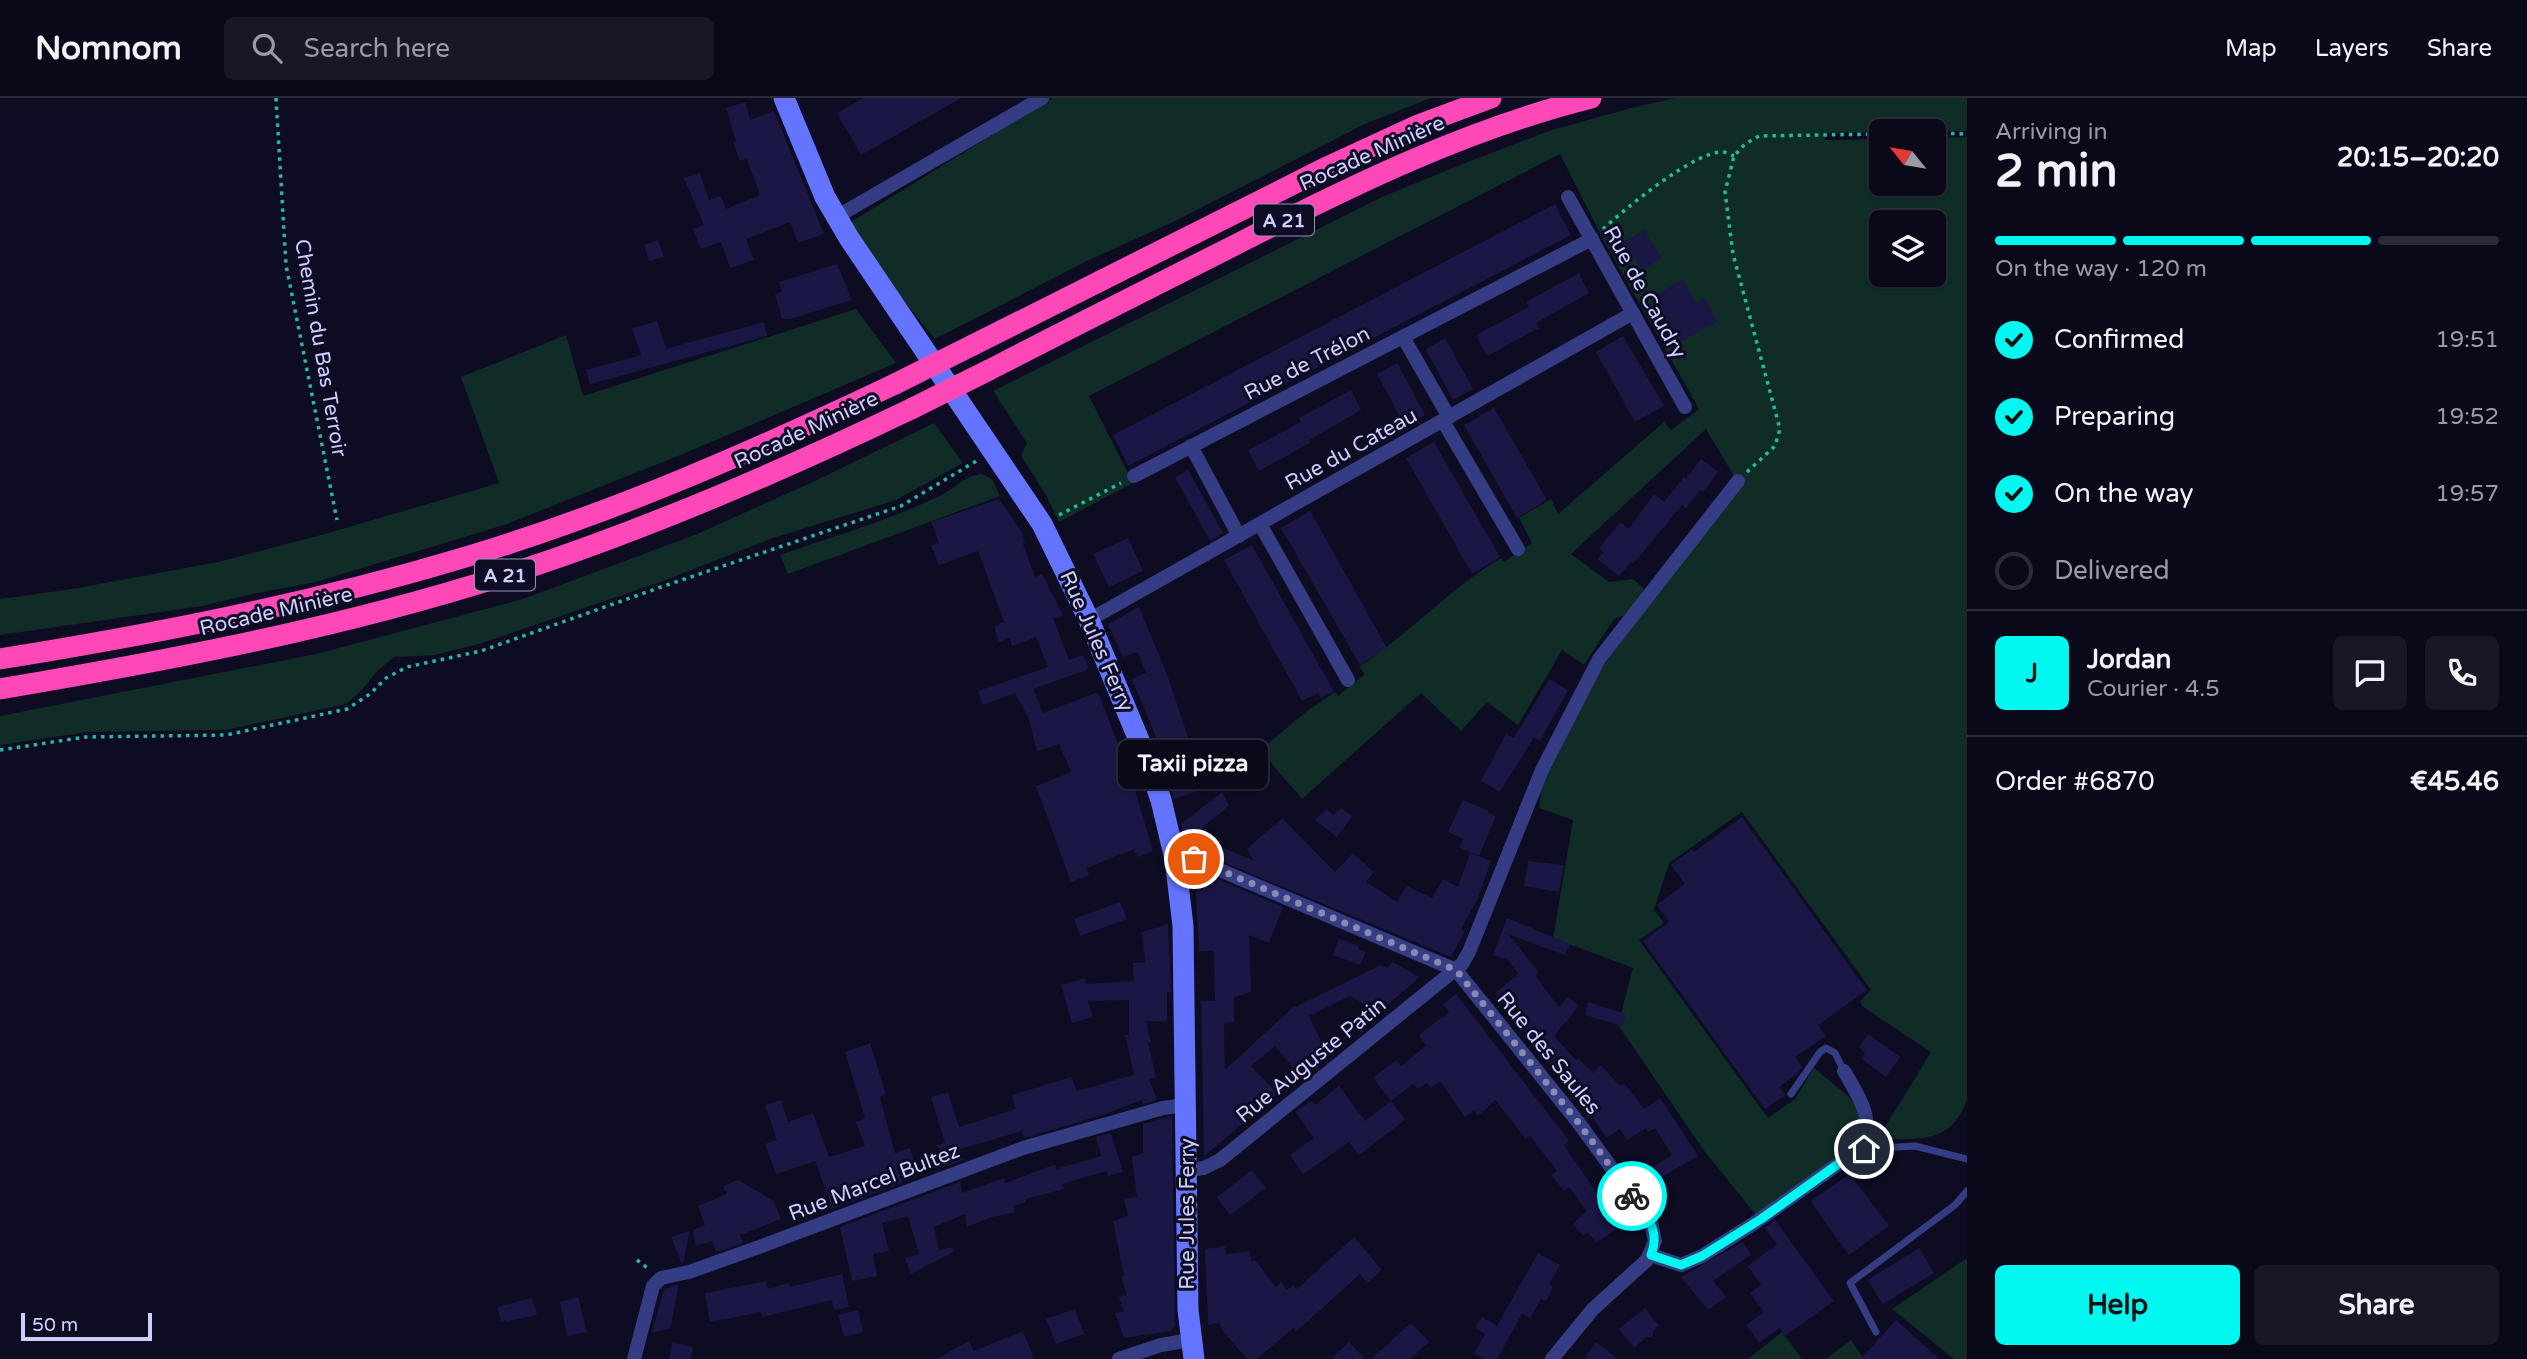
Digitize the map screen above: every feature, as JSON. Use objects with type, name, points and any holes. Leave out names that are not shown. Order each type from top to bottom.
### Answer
[{"type":"highway","name":"Rocade Minière","points":[[0,659],[270,609],[461,559],[648,493],[770,443],[895,384],[1327,166],[1418,125],[1491,98]]},
{"type":"highway","name":"Rocade Minière","points":[[0,689],[213,651],[341,622],[504,576],[600,543],[699,505],[912,408],[1384,172],[1519,118],[1591,98]]},
{"type":"highway","points":[[0,648],[90,644]]},
{"type":"highway","points":[[0,702],[77,676]]},
{"type":"street","name":"Rue Jules Ferry","points":[[784,98],[836,217],[879,285],[1042,524],[1089,620],[1150,768],[1167,821],[1175,859],[1183,926],[1188,1310],[1192,1349]]},
{"type":"street","points":[[836,217],[1042,98]]},
{"type":"street","name":"Rue de Caudry","points":[[1568,197],[1685,407]]},
{"type":"street","name":"Rue de Trélon","points":[[1134,476],[1592,239]]},
{"type":"street","name":"Rue du Cateau","points":[[1089,620],[1633,313]]},
{"type":"street","points":[[1403,337],[1518,549]]},
{"type":"street","points":[[1191,446],[1239,536]]},
{"type":"street","points":[[1175,859],[1194,859],[1456,970],[1469,952],[1542,770],[1599,659],[1738,481]]},
{"type":"street","points":[[1259,524],[1348,680]]},
{"type":"street","name":"Rue Auguste Patin","points":[[1187,1170],[1204,1168],[1220,1160],[1456,970]]},
{"type":"street","name":"Rue des Saules","points":[[1456,970],[1578,1122],[1651,1222],[1656,1235],[1651,1255]]},
{"type":"street","points":[[1552,1359],[1593,1310],[1651,1255],[1681,1265],[1702,1256],[1761,1219],[1848,1157],[1864,1149],[1867,1119],[1865,1108],[1844,1071]]},
{"type":"street","name":"Rue Marcel Bultez","points":[[634,1359],[653,1286],[661,1278],[689,1272],[748,1251],[1023,1148],[1163,1108],[1186,1105]]},
{"type":"street","points":[[1119,1359],[1161,1345],[1192,1349]]},
{"type":"lane","points":[[1791,1094],[1820,1052],[1826,1048],[1835,1053],[1844,1071]]},
{"type":"lane","points":[[1864,1149],[1915,1146],[1967,1159]]},
{"type":"lane","points":[[1876,1332],[1850,1283],[1955,1205],[1967,1191]]},
{"type":"path","name":"Chemin du Bas Terroir","points":[[276,98],[286,265],[337,520]]},
{"type":"path","points":[[1946,133],[1967,134]]},
{"type":"path","points":[[1738,481],[1775,446],[1780,429],[1733,254],[1724,192],[1734,156],[1745,144],[1759,136],[1869,134]]},
{"type":"path","points":[[1592,239],[1633,203],[1676,172],[1723,152],[1734,156]]},
{"type":"path","points":[[0,750],[86,737],[226,735],[347,709],[370,694],[386,678],[407,667],[481,651],[901,506],[993,451]]},
{"type":"path","points":[[1042,524],[1134,476]]},
{"type":"green space","points":[[1052,98],[1431,98],[1367,123],[935,339],[891,285],[851,222]]},
{"type":"green space","points":[[1675,98],[1967,98],[1967,131],[1946,131],[1946,119],[1869,119],[1869,132],[1824,133],[1825,140],[1869,139],[1869,196],[1946,196],[1946,138],[1967,137],[1967,1100],[1960,1115],[1942,1132],[1919,1138],[1877,1140],[1931,1052],[1862,1006],[1860,1001],[1871,990],[1742,812],[1669,863],[1654,910],[1664,923],[1639,940],[1768,1118],[1795,1099],[1814,1068],[1848,1096],[1857,1107],[1860,1116],[1857,1146],[1757,1216],[1705,1152],[1618,1025],[1633,968],[1553,938],[1573,820],[1539,808],[1542,785],[1615,647],[1740,486],[1706,429],[1571,554],[1609,582],[1633,579],[1644,589],[1626,615],[1614,619],[1584,665],[1562,650],[1518,725],[1487,702],[1461,731],[1421,693],[1302,799],[1260,750],[1307,711],[1335,692],[1338,696],[1365,674],[1359,667],[1464,583],[1501,558],[1504,562],[1532,543],[1519,518],[1551,499],[1558,514],[1664,422],[1671,430],[1699,409],[1604,241],[1560,154],[1089,396],[1133,483],[1059,522],[1021,456],[1027,443],[993,391],[1382,197],[1552,130]]},
{"type":"green space","points":[[856,309],[896,363],[683,454],[507,524],[316,582],[202,606],[0,635],[0,599],[72,589],[218,562],[499,483],[461,377],[566,335],[583,396]]},
{"type":"green space","points":[[934,423],[963,463],[896,500],[773,538],[663,581],[479,644],[435,655],[394,657],[346,704],[226,730],[88,732],[0,745],[0,716],[316,654],[523,599],[697,534]]},
{"type":"green space","points":[[982,474],[992,479],[1000,496],[788,574],[780,555],[901,513],[945,493],[970,477]]},
{"type":"green space","points":[[1967,1258],[1967,1359],[1954,1359],[1892,1309]]},
{"type":"green space","points":[[1782,1332],[1802,1359],[1748,1359]]},
{"type":"green space","points":[[1851,1340],[1864,1359],[1826,1359]]},
{"type":"building","points":[[864,98],[961,98],[861,155],[837,113]]},
{"type":"building","points":[[745,102],[750,120],[774,111],[824,234],[798,243],[790,222],[746,239],[754,260],[730,268],[721,242],[701,249],[693,229],[704,225],[684,178],[700,173],[709,200],[721,196],[726,209],[760,195],[747,159],[740,161],[726,108]]},
{"type":"building","points":[[1555,204],[1571,235],[1128,466],[1113,435]]},
{"type":"building","points":[[1644,230],[1662,258],[1642,270],[1624,242]]},
{"type":"building","points":[[658,240],[664,257],[649,261],[644,245]]},
{"type":"building","points":[[837,264],[852,300],[782,319],[775,294],[782,292],[779,282]]},
{"type":"building","points":[[1579,273],[1589,293],[1536,323],[1539,328],[1487,356],[1476,335],[1529,307],[1526,302]]},
{"type":"building","points":[[1683,279],[1696,303],[1704,298],[1718,321],[1680,342],[1654,296]]},
{"type":"building","points":[[657,321],[666,349],[764,322],[767,336],[590,384],[586,370],[641,355],[632,328]]},
{"type":"building","points":[[1623,336],[1664,406],[1635,422],[1596,352]]},
{"type":"building","points":[[1445,338],[1473,389],[1453,400],[1426,349]]},
{"type":"building","points":[[1397,363],[1425,415],[1405,426],[1377,374]]},
{"type":"building","points":[[1351,390],[1361,410],[1309,440],[1310,443],[1259,471],[1248,450],[1301,422],[1299,418]]},
{"type":"building","points":[[1494,408],[1547,500],[1517,518],[1464,425]]},
{"type":"building","points":[[1434,442],[1500,557],[1472,574],[1406,458]]},
{"type":"building","points":[[1701,459],[1718,472],[1686,508],[1682,505],[1633,564],[1631,562],[1619,576],[1598,559],[1604,552],[1599,549],[1620,522],[1629,529],[1654,494],[1664,502]]},
{"type":"building","points":[[1188,470],[1223,533],[1210,541],[1175,477]]},
{"type":"building","points":[[999,499],[1022,533],[1023,544],[1035,577],[1042,574],[1063,615],[1053,618],[1069,660],[1083,655],[1089,669],[1033,689],[1043,713],[1098,692],[1131,777],[1153,851],[1137,857],[1134,849],[1087,868],[1089,875],[1071,882],[1036,786],[1071,772],[1059,744],[1037,751],[1029,719],[1015,693],[983,705],[978,691],[1048,667],[1036,637],[1012,646],[1010,638],[999,642],[994,626],[1004,622],[978,551],[939,565],[931,545],[939,543],[931,522]]},
{"type":"building","points":[[1310,511],[1387,648],[1360,665],[1281,528]]},
{"type":"building","points":[[1128,538],[1143,571],[1109,587],[1093,554]]},
{"type":"building","points":[[1252,545],[1334,692],[1321,698],[1318,693],[1302,701],[1224,560]]},
{"type":"building","points":[[1139,607],[1168,677],[1205,788],[1174,799],[1160,747],[1132,679],[1146,673],[1138,652],[1123,657],[1108,624]]},
{"type":"building","points":[[1549,679],[1568,690],[1540,741],[1534,737],[1500,792],[1481,781],[1506,734],[1514,738]]},
{"type":"building","points":[[1222,792],[1229,806],[1203,827],[1208,841],[1254,861],[1247,849],[1282,818],[1335,872],[1353,853],[1374,872],[1366,882],[1397,902],[1407,886],[1432,898],[1443,879],[1458,887],[1470,853],[1491,861],[1478,898],[1461,929],[1465,931],[1451,957],[1187,847],[1181,824]]},
{"type":"building","points":[[1463,800],[1496,816],[1479,856],[1459,848],[1463,839],[1448,832]]},
{"type":"building","points":[[1341,808],[1352,816],[1337,837],[1315,820],[1327,809],[1333,815]]},
{"type":"building","points":[[1742,817],[1867,990],[1818,1025],[1826,1036],[1795,1057],[1802,1067],[1779,1087],[1785,1095],[1765,1109],[1643,941],[1669,922],[1657,905],[1685,884],[1671,865],[1692,849],[1694,852]]},
{"type":"building","points":[[1528,861],[1564,865],[1559,892],[1524,886]]},
{"type":"building","points":[[1200,872],[1283,907],[1269,943],[1249,935],[1251,992],[1234,997],[1234,1022],[1224,1023],[1225,1070],[1291,1009],[1381,965],[1388,968],[1392,962],[1420,977],[1379,1012],[1350,996],[1309,1016],[1327,1054],[1300,1076],[1275,1046],[1251,1066],[1278,1094],[1204,1156],[1201,1001],[1215,1001],[1214,951],[1199,951],[1195,875]]},
{"type":"building","points":[[1120,902],[1127,919],[1080,936],[1074,919]]},
{"type":"building","points":[[1507,918],[1570,944],[1565,955],[1508,934],[1538,971],[1536,977],[1559,1007],[1568,997],[1579,1006],[1554,1036],[1576,1060],[1578,1058],[1593,1073],[1601,1065],[1620,1086],[1624,1083],[1644,1109],[1660,1098],[1698,1156],[1643,1188],[1636,1177],[1672,1155],[1655,1128],[1648,1132],[1646,1128],[1627,1140],[1620,1129],[1607,1138],[1551,1061],[1495,993],[1518,974],[1508,960],[1493,955]]},
{"type":"building","points":[[1168,924],[1171,992],[1167,992],[1167,1022],[1146,1021],[1156,1077],[1149,1080],[1157,1100],[1143,1104],[1142,1100],[1027,1137],[1024,1137],[1022,1131],[960,1149],[963,1160],[944,1167],[937,1145],[945,1143],[931,1097],[948,1092],[959,1127],[1016,1109],[1012,1095],[1071,1077],[1077,1091],[1134,1075],[1125,1035],[1129,1035],[1129,1000],[1088,1001],[1093,1017],[1072,1023],[1061,985],[1085,978],[1086,984],[1134,981],[1133,963],[1145,962],[1142,932]]},
{"type":"building","points":[[1339,939],[1359,946],[1358,949],[1366,952],[1360,965],[1333,955]]},
{"type":"building","points":[[1456,994],[1569,1141],[1564,1145],[1607,1208],[1604,1210],[1616,1229],[1596,1243],[1588,1232],[1583,1236],[1573,1224],[1587,1211],[1569,1187],[1564,1191],[1551,1175],[1557,1171],[1530,1136],[1526,1139],[1495,1100],[1478,1116],[1474,1110],[1465,1117],[1440,1081],[1431,1088],[1427,1083],[1418,1089],[1413,1084],[1391,1101],[1373,1078],[1396,1060],[1401,1066],[1426,1046],[1419,1035],[1449,1012],[1443,1004]]},
{"type":"building","points":[[1588,1002],[1626,1014],[1623,1026],[1585,1015]]},
{"type":"building","points":[[1868,1034],[1900,1057],[1886,1077],[1861,1058],[1865,1053],[1859,1047]]},
{"type":"building","points":[[870,1043],[886,1095],[880,1097],[895,1153],[910,1148],[914,1162],[897,1167],[902,1183],[833,1209],[815,1161],[776,1174],[765,1144],[777,1140],[765,1105],[781,1100],[788,1122],[813,1113],[829,1157],[865,1146],[856,1122],[865,1118],[845,1052]]},
{"type":"building","points":[[1339,1086],[1365,1121],[1391,1101],[1405,1120],[1359,1155],[1349,1142],[1303,1174],[1290,1155],[1314,1138],[1295,1112],[1312,1100],[1315,1105]]},
{"type":"building","points":[[1172,1116],[1175,1325],[1171,1331],[1124,1338],[1115,1313],[1124,1311],[1119,1297],[1127,1295],[1121,1277],[1124,1276],[1113,1221],[1128,1216],[1124,1199],[1137,1197],[1132,1157],[1143,1153],[1143,1124]]},
{"type":"building","points":[[1111,1133],[1123,1172],[1108,1176],[1106,1171],[1062,1184],[1064,1189],[1025,1199],[1026,1202],[1013,1206],[1015,1212],[967,1227],[965,1214],[934,1227],[939,1250],[953,1247],[955,1251],[911,1274],[905,1258],[919,1254],[908,1216],[882,1223],[889,1251],[873,1254],[877,1276],[852,1281],[840,1227],[960,1182],[962,1193],[1004,1178],[1005,1183],[1055,1165],[1057,1169],[1101,1156],[1096,1137]]},
{"type":"building","points":[[1252,1170],[1266,1188],[1230,1215],[1217,1197]]},
{"type":"building","points":[[1850,1174],[1889,1226],[1849,1255],[1810,1201]]},
{"type":"building","points":[[738,1180],[774,1201],[781,1219],[740,1235],[743,1243],[716,1252],[712,1241],[696,1246],[693,1230],[705,1225],[698,1206],[727,1194],[723,1186]]},
{"type":"building","points":[[1775,1220],[1834,1301],[1785,1336],[1780,1328],[1759,1343],[1746,1325],[1764,1312],[1750,1293],[1761,1285],[1748,1266],[1777,1244],[1765,1228]]},
{"type":"building","points":[[690,1231],[683,1263],[682,1264],[671,1237]]},
{"type":"building","points":[[1354,1237],[1382,1270],[1367,1283],[1360,1274],[1296,1332],[1293,1328],[1257,1359],[1247,1359],[1222,1330],[1220,1323],[1208,1325],[1205,1249],[1225,1246],[1226,1254],[1250,1251],[1251,1261],[1255,1260],[1276,1287],[1281,1282],[1287,1290],[1293,1285],[1297,1289]]},
{"type":"building","points":[[1743,1242],[1751,1255],[1713,1281],[1726,1297],[1708,1310],[1681,1277]]},
{"type":"building","points":[[1919,1248],[1934,1273],[1883,1304],[1868,1280]]},
{"type":"building","points":[[1538,1253],[1560,1265],[1549,1284],[1553,1287],[1546,1301],[1541,1299],[1530,1318],[1522,1314],[1497,1359],[1484,1359],[1474,1354],[1485,1334],[1475,1328],[1482,1317],[1497,1326]]},
{"type":"building","points":[[842,1274],[849,1307],[834,1310],[832,1300],[762,1317],[761,1312],[710,1322],[705,1293],[766,1281],[767,1289],[789,1283],[790,1287]]},
{"type":"building","points":[[679,1284],[670,1329],[652,1332],[664,1289]]},
{"type":"building","points":[[578,1297],[587,1332],[567,1336],[560,1302]]},
{"type":"building","points":[[532,1298],[537,1315],[501,1321],[497,1307]]},
{"type":"building","points":[[1645,1308],[1659,1326],[1653,1331],[1653,1337],[1646,1337],[1634,1348],[1619,1329]]},
{"type":"building","points":[[1075,1309],[1084,1334],[1056,1344],[1046,1319]]},
{"type":"building","points":[[858,1310],[863,1332],[844,1337],[838,1315]]},
{"type":"building","points":[[1896,1320],[1939,1359],[1861,1359]]},
{"type":"building","points":[[1411,1323],[1429,1342],[1410,1359],[1371,1359]]},
{"type":"building","points":[[1023,1331],[1034,1359],[936,1359],[969,1341],[974,1351]]},
{"type":"building","points":[[672,1342],[693,1347],[691,1359],[669,1359]]},
{"type":"building","points":[[1349,1342],[1365,1359],[1331,1359]]},
{"type":"building","points":[[1596,1342],[1618,1359],[1584,1359]]},
{"type":"way so far","points":[[1194,859],[1456,970],[1578,1122],[1632,1196]]},
{"type":"place","name":"Taxii pizza","points":[[1194,859]]},
{"type":"route","points":[[1632,1196],[1654,1228],[1656,1235],[1651,1255],[1670,1263],[1686,1264],[1753,1224],[1848,1157],[1864,1149]]}]
